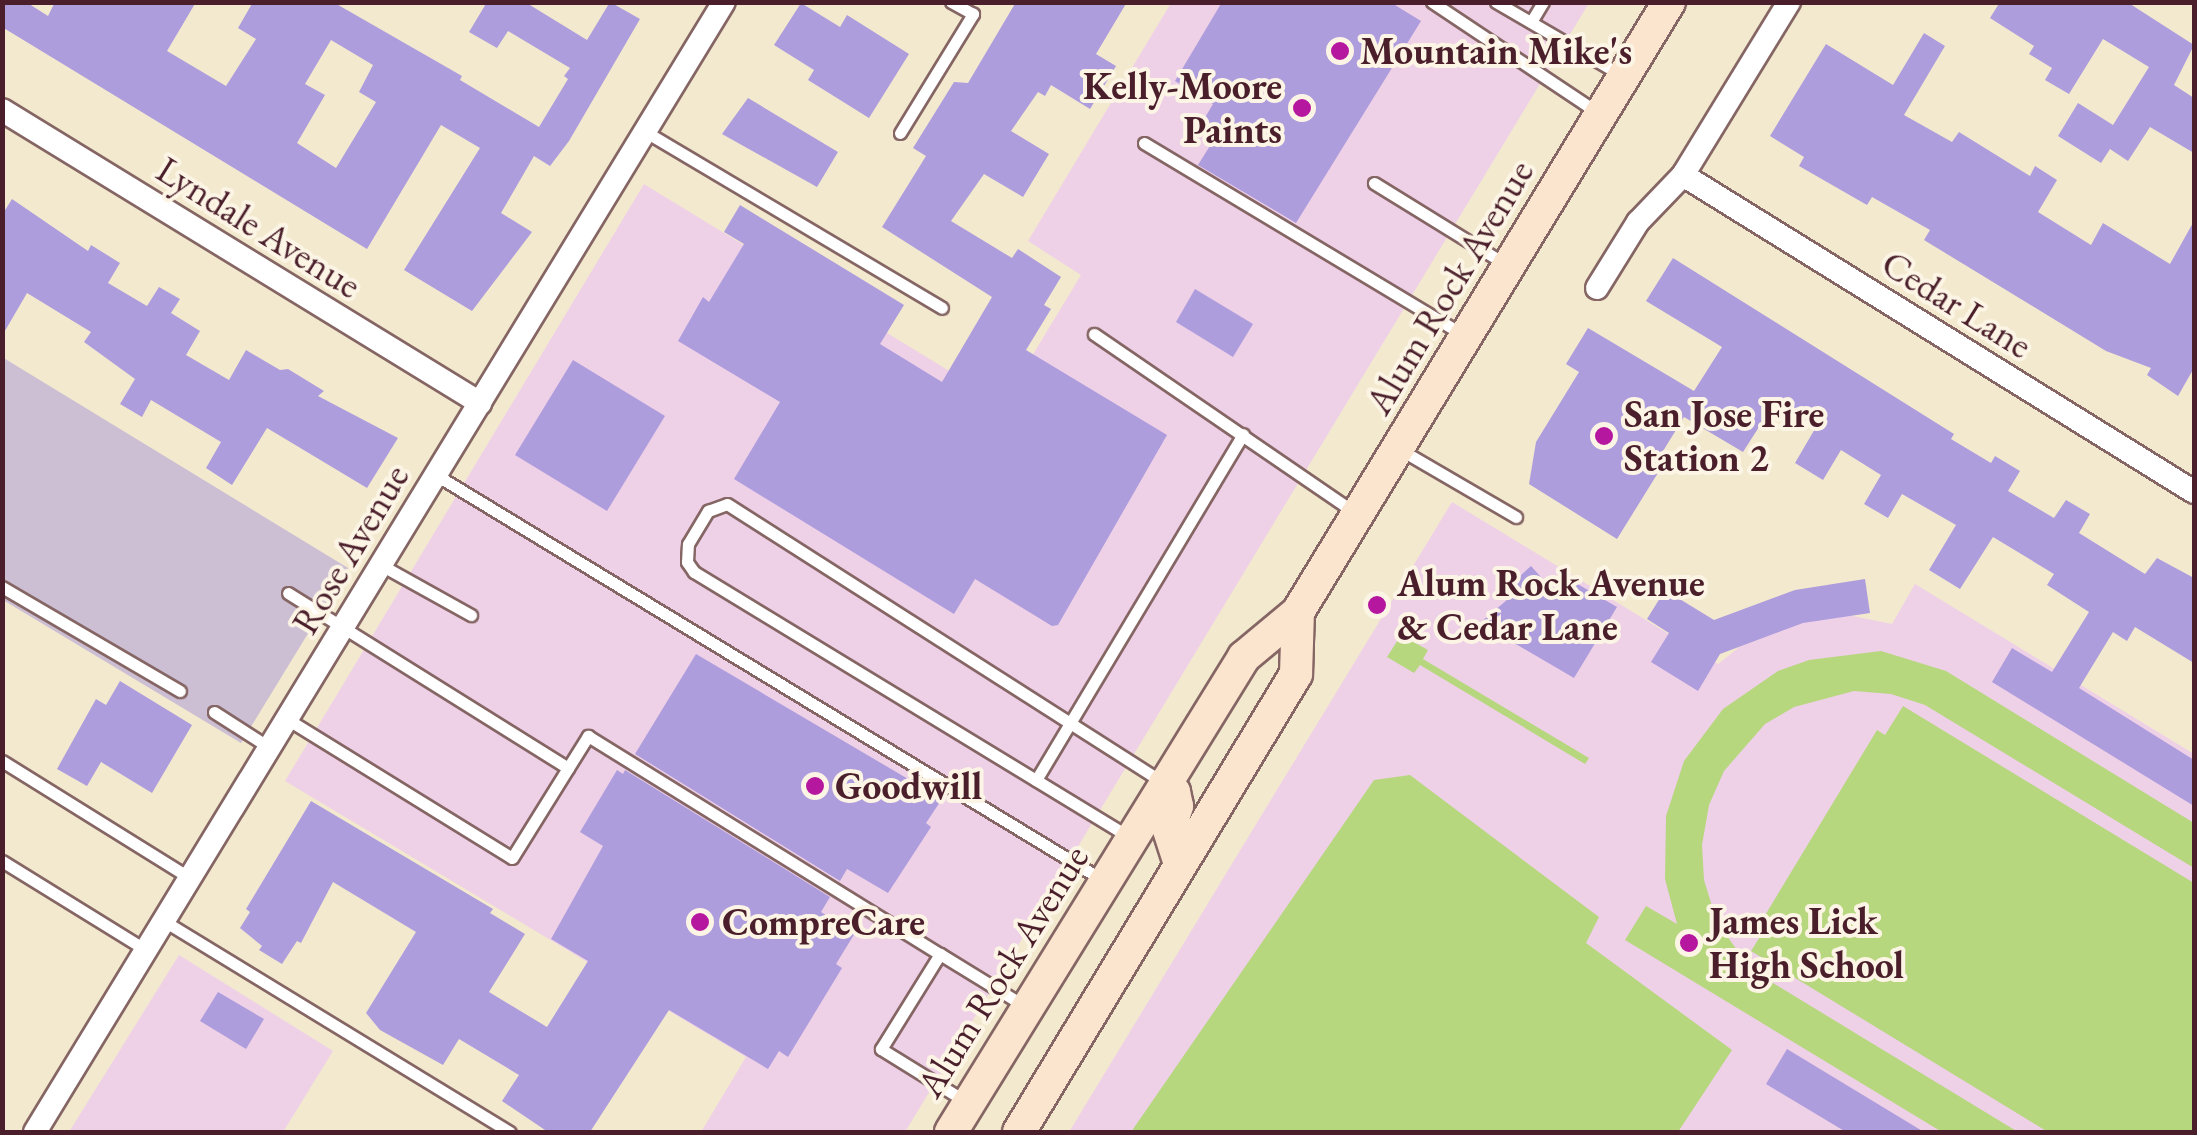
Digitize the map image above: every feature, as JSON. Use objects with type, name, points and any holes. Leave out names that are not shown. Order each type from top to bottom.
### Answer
[{"type":"main road","name":"Alum Rock Avenue","points":[[950,1132],[1244,656],[1298,612],[1669,2]]},
{"type":"main road","name":"Alum Rock Avenue","points":[[1019,1132],[1296,674],[1298,612]]},
{"type":"main road","points":[[1165,783],[1174,792],[1176,806],[1169,830],[1180,864]]},
{"type":"street","name":"Rose Avenue","points":[[35,1132],[724,2]]},
{"type":"street","points":[[1597,288],[1638,222],[1683,176],[1789,2]]},
{"type":"street","name":"Lyndale Avenue","points":[[2,110],[480,403]]},
{"type":"street","name":"Cedar Lane","points":[[1683,176],[2194,492]]},
{"type":"lane","points":[[900,132],[973,14],[950,2]]},
{"type":"lane","points":[[1432,2],[1601,114]]},
{"type":"lane","points":[[1496,2],[1624,76]]},
{"type":"lane","points":[[1531,22],[1543,2]]},
{"type":"lane","points":[[646,132],[942,308]]},
{"type":"lane","points":[[1144,143],[1466,336]]},
{"type":"lane","points":[[1374,183],[1508,266]]},
{"type":"lane","points":[[1094,334],[1357,514]]},
{"type":"lane","points":[[1036,780],[1242,434]]},
{"type":"lane","points":[[1398,448],[1516,517]]},
{"type":"lane","points":[[436,475],[1104,881]]},
{"type":"lane","points":[[1131,838],[694,572],[687,562],[688,544],[708,512],[728,504],[1165,783]]},
{"type":"lane","points":[[381,566],[471,614]]},
{"type":"lane","points":[[2,587],[180,691]]},
{"type":"lane","points":[[288,593],[568,768]]},
{"type":"lane","points":[[214,712],[270,748]]},
{"type":"lane","points":[[287,719],[512,858],[588,736],[1026,1007]]},
{"type":"lane","points":[[2,761],[190,878]]},
{"type":"lane","points":[[2,860],[146,950]]},
{"type":"lane","points":[[164,921],[510,1132]]},
{"type":"lane","points":[[940,954],[881,1049],[968,1103]]},
{"type":"shaded area","points":[[1171,3],[1589,3],[905,1132],[701,1132],[746,1057],[285,781],[644,184],[1003,404],[1081,275],[1028,241]]},
{"type":"shaded area","points":[[2,357],[348,568],[241,743],[3,600]]},
{"type":"shaded area","name":"James Lick High School","points":[[1452,502],[1718,664],[1756,634],[1833,612],[1892,624],[1915,584],[2194,754],[2194,1132],[1069,1132]]},
{"type":"shaded area","points":[[179,955],[333,1051],[283,1132],[69,1132]]},
{"type":"green space","points":[[1401,635],[1428,650],[1423,659],[1589,758],[1585,764],[1420,665],[1414,673],[1387,657]]},
{"type":"green space","points":[[1881,651],[1946,671],[2194,823],[2194,868],[1925,705],[1891,694],[1854,691],[1794,707],[1765,724],[1724,771],[1709,805],[1702,845],[1704,880],[1717,922],[1742,957],[1773,983],[2018,1132],[1942,1132],[1625,940],[1646,906],[1677,924],[1665,879],[1666,816],[1684,761],[1723,709],[1778,671],[1809,660]]},
{"type":"green space","points":[[1903,706],[2194,883],[2194,1132],[2048,1132],[1751,951],[1769,922],[1764,917],[1877,730],[1885,735]]},
{"type":"green space","points":[[1410,775],[1599,917],[1586,943],[1732,1050],[1678,1132],[1131,1132],[1374,780]]},
{"type":"building","points":[[2,2],[26,2],[48,16],[55,2],[196,2],[167,51],[226,86],[256,39],[238,28],[253,2],[333,2],[462,76],[460,80],[539,127],[568,79],[564,76],[570,68],[508,31],[497,48],[469,32],[487,2],[525,2],[587,40],[610,2],[640,19],[569,141],[550,166],[534,156],[501,213],[532,232],[472,311],[404,270],[480,148],[441,125],[367,249],[2,27]],"holes":[[[331,40],[373,65],[359,92],[376,102],[336,168],[297,143],[325,95],[305,84]]]},
{"type":"building","points":[[1016,2],[1127,2],[1096,54],[1116,66],[1090,109],[1051,85],[1045,96],[1038,92],[1011,131],[1049,154],[1023,197],[984,174],[951,221],[1012,258],[1018,249],[1061,277],[1044,305],[1051,309],[1026,350],[1167,435],[1058,625],[1052,626],[975,579],[954,614],[734,479],[780,402],[678,341],[703,297],[709,302],[744,244],[724,232],[740,205],[904,305],[880,344],[942,382],[992,297],[882,227],[926,156],[913,148],[954,82],[968,83]]},
{"type":"building","points":[[1222,2],[1390,2],[1421,21],[1296,223],[1198,165],[1213,141],[1197,131],[1213,104],[1175,81]]},
{"type":"building","points":[[2000,2],[2127,2],[2194,45],[2174,85],[2194,98],[2194,153],[2150,127],[2128,161],[2110,149],[2101,163],[2058,136],[2078,103],[2113,125],[2149,67],[2103,39],[2069,94],[2045,80],[2052,68],[2029,54],[2034,46],[1990,18]]},
{"type":"building","points":[[801,3],[840,27],[847,15],[909,54],[869,118],[808,80],[814,70],[774,45]]},
{"type":"building","points":[[1924,33],[1945,46],[1904,115],[1952,142],[1959,132],[2030,176],[2035,166],[2057,180],[2038,212],[2091,245],[2103,223],[2170,264],[2194,221],[2194,368],[2178,396],[2147,375],[2151,368],[2106,351],[1924,240],[1930,230],[1872,197],[1867,205],[1799,166],[1804,157],[1770,136],[1826,44],[1893,85]]},
{"type":"building","points":[[748,98],[838,152],[817,187],[722,134]]},
{"type":"building","points":[[12,199],[88,251],[91,245],[120,263],[108,283],[147,306],[159,287],[180,299],[171,313],[200,331],[186,355],[229,380],[246,350],[280,370],[288,369],[324,391],[318,396],[398,438],[367,488],[267,428],[232,485],[206,468],[221,442],[151,400],[142,417],[120,404],[135,379],[84,342],[91,332],[27,293],[2,336],[2,215]]},
{"type":"building","points":[[1673,258],[1954,434],[1951,439],[1991,463],[1995,456],[2020,471],[2008,491],[2054,518],[2066,500],[2090,514],[2079,533],[2145,574],[2157,558],[2194,578],[2194,663],[2135,627],[2127,641],[2113,632],[2079,688],[2194,760],[2194,806],[1992,682],[2012,648],[2052,672],[2089,612],[2047,585],[2054,574],[1993,537],[1960,589],[1929,570],[1956,525],[1902,494],[1888,518],[1864,504],[1881,475],[1841,450],[1823,480],[1795,463],[1816,427],[1775,402],[1743,452],[1684,417],[1655,464],[1661,468],[1617,539],[1529,484],[1536,442],[1579,372],[1566,364],[1588,328],[1694,391],[1722,347],[1646,301]]},
{"type":"building","points":[[1195,289],[1253,324],[1233,357],[1176,322]]},
{"type":"building","points":[[573,360],[665,416],[607,511],[515,455]]},
{"type":"building","points":[[1531,566],[1559,597],[1569,579],[1617,607],[1574,678],[1480,623],[1515,593],[1509,586]]},
{"type":"building","points":[[1865,579],[1870,613],[1803,623],[1720,654],[1698,691],[1651,662],[1669,633],[1647,619],[1665,590],[1714,620],[1795,590]]},
{"type":"building","name":"Goodwill","points":[[696,654],[942,799],[926,823],[931,827],[888,893],[847,869],[840,881],[635,754]]},
{"type":"building","points":[[120,681],[192,725],[152,793],[101,762],[87,786],[57,769],[96,699],[106,705]]},
{"type":"building","points":[[617,770],[623,774],[625,770],[830,897],[821,912],[855,933],[836,964],[842,968],[788,1057],[779,1051],[768,1069],[669,1010],[590,1132],[548,1132],[502,1101],[519,1075],[459,1039],[443,1065],[380,1030],[366,1013],[416,932],[333,882],[301,943],[297,941],[282,964],[259,950],[262,946],[240,928],[250,912],[246,909],[311,801],[493,909],[490,913],[525,934],[489,992],[547,1027],[588,961],[551,939],[603,846],[580,832]]},
{"type":"building","points":[[218,992],[264,1019],[246,1049],[200,1021]]},
{"type":"building","points":[[1787,1049],[1924,1132],[1846,1132],[1766,1084]]},
{"type":"place","name":"Mountain Mike's","points":[[1340,51]]},
{"type":"place","name":"Kelly-Moore Paints","points":[[1302,108]]},
{"type":"place","name":"San Jose Fire Station 2","points":[[1604,436]]},
{"type":"place","name":"Alum Rock Avenue & Cedar Lane","points":[[1377,605]]},
{"type":"place","name":"Goodwill","points":[[815,786]]},
{"type":"place","name":"CompreCare","points":[[700,922]]},
{"type":"place","name":"James Lick High School","points":[[1689,943]]}]
